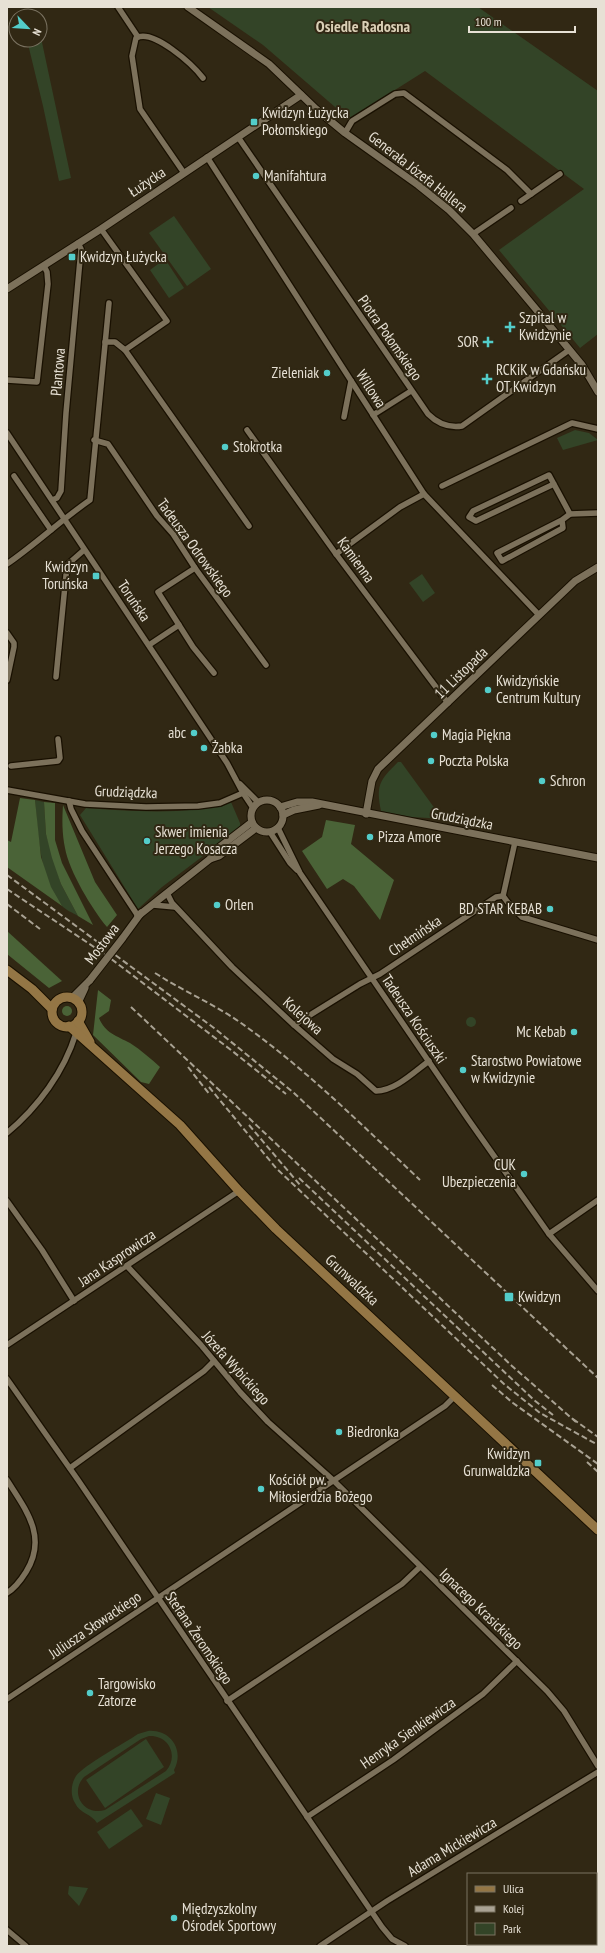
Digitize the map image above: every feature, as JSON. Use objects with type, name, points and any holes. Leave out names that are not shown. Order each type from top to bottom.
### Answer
[{"type":"main road","points":[[7,970],[54,1005]]},
{"type":"main road","points":[[66,997],[75,1000],[81,1011],[78,1021],[69,1026],[58,1024],[52,1014],[54,1005],[66,997]]},
{"type":"main road","name":"Grunwaldzka","points":[[78,1021],[92,1045]]},
{"type":"main road","name":"Grunwaldzka","points":[[69,1026],[180,1125],[239,1191],[276,1229],[598,1530]]},
{"type":"street","points":[[118,7],[138,37]]},
{"type":"street","name":"Generała Józefa Hallera","points":[[188,7],[269,64],[301,95],[345,133],[418,185],[449,210],[473,234],[569,350],[582,366],[598,392]]},
{"type":"street","points":[[138,37],[145,36],[163,44],[193,66],[204,78]]},
{"type":"street","points":[[138,37],[134,44],[132,56],[140,109],[184,173]]},
{"type":"street","points":[[345,133],[352,121],[395,94],[404,94],[507,170],[531,194]]},
{"type":"street","name":"Łużycka","points":[[7,289],[101,229],[301,95]]},
{"type":"street","name":"Piotra Połomskiego","points":[[238,137],[411,390],[433,419],[455,427],[462,426],[569,350]]},
{"type":"street","name":"Willowa","points":[[207,157],[424,494],[500,576],[539,615]]},
{"type":"street","points":[[521,201],[560,174]]},
{"type":"street","points":[[473,234],[511,208]]},
{"type":"street","points":[[101,229],[167,321],[125,350]]},
{"type":"street","name":"Plantowa","points":[[52,500],[57,498],[61,492],[66,413],[81,249],[78,243]]},
{"type":"street","points":[[7,380],[37,382],[48,284],[48,272],[44,266]]},
{"type":"street","points":[[7,564],[30,548],[64,518],[90,500],[94,440],[109,303]]},
{"type":"street","points":[[105,342],[115,342],[125,350],[249,526]]},
{"type":"street","points":[[344,418],[351,381]]},
{"type":"street","points":[[373,415],[411,390]]},
{"type":"street","points":[[442,486],[572,423],[598,429]]},
{"type":"street","name":"Kamienna","points":[[246,430],[336,554],[448,703]]},
{"type":"street","name":"Toruńska","points":[[7,434],[149,645],[239,783],[243,793],[253,808]]},
{"type":"street","name":"Tadeusza Odrowskiego","points":[[94,440],[108,444],[157,516],[174,534],[195,568],[266,665]]},
{"type":"street","points":[[554,484],[476,521],[469,517],[473,511],[549,475],[554,484],[570,514]]},
{"type":"street","points":[[14,476],[51,530]]},
{"type":"street","points":[[336,554],[400,507],[424,494]]},
{"type":"street","points":[[562,520],[563,528],[502,561],[497,553],[562,520],[570,514],[598,513]]},
{"type":"street","points":[[56,678],[67,564],[84,550]]},
{"type":"street","name":"11 Listopada","points":[[366,814],[374,774],[575,581],[598,567]]},
{"type":"street","points":[[195,568],[158,592],[193,647],[214,673]]},
{"type":"street","points":[[149,645],[179,625]]},
{"type":"street","points":[[7,633],[14,643],[7,680]]},
{"type":"street","points":[[11,766],[58,761],[60,758],[58,739]]},
{"type":"street","name":"Toruńska","points":[[239,783],[258,802]]},
{"type":"street","name":"Grudziądzka","points":[[7,790],[69,801],[110,806],[198,806],[220,803],[243,793]]},
{"type":"street","points":[[268,800],[276,803],[280,807],[283,815],[278,828],[270,832],[265,832],[254,825],[251,812],[258,802],[268,800]]},
{"type":"street","points":[[69,801],[71,810],[82,831],[138,916]]},
{"type":"street","name":"Grudziądzka","points":[[280,807],[304,802],[598,858]]},
{"type":"street","name":"Grudziądzka","points":[[283,815],[294,810],[322,805]]},
{"type":"street","name":"Mostowa","points":[[138,916],[210,859],[219,856],[254,825]]},
{"type":"street","name":"Tadeusza Kościuszki","points":[[278,828],[300,873],[429,1061],[549,1234],[598,1291]]},
{"type":"street","name":"Tadeusza Kościuszki","points":[[270,832],[290,863],[300,873]]},
{"type":"street","points":[[514,842],[503,896],[508,904],[522,917],[598,940]]},
{"type":"street","name":"Mostowa","points":[[75,1000],[150,902],[159,894],[167,893]]},
{"type":"street","name":"Kolejowa","points":[[167,893],[175,907],[232,967],[333,1059],[357,1074],[376,1092],[383,1091],[395,1085],[429,1061]]},
{"type":"street","name":"Chełmińska","points":[[294,1025],[372,978],[496,897],[503,896]]},
{"type":"street","points":[[153,905],[175,907]]},
{"type":"street","points":[[7,1133],[34,1106],[51,1084],[68,1059],[76,1033]]},
{"type":"street","name":"Jana Kasprowicza","points":[[7,1345],[239,1191]]},
{"type":"street","points":[[549,1234],[598,1200]]},
{"type":"street","points":[[7,1201],[42,1250],[74,1301]]},
{"type":"street","name":"Józefa Wybickiego","points":[[127,1266],[201,1345],[214,1362],[268,1422],[333,1480]]},
{"type":"street","points":[[70,1468],[204,1371],[214,1362]]},
{"type":"street","name":"Stefana Żeromskiego","points":[[7,1379],[70,1468],[157,1598],[389,1936],[405,1946]]},
{"type":"street","name":"Juliusza Słowackiego","points":[[7,1699],[445,1406],[455,1396]]},
{"type":"street","points":[[7,1480],[31,1519],[36,1545],[31,1562],[26,1572],[15,1587],[7,1592]]},
{"type":"street","name":"Ignacego Krasickiego","points":[[333,1480],[547,1691],[564,1711],[598,1766]]},
{"type":"street","points":[[228,1701],[402,1584],[420,1567]]},
{"type":"street","name":"Henryka Sienkiewicza","points":[[307,1817],[393,1760],[483,1694],[517,1661]]},
{"type":"street","name":"Adama Mickiewicza","points":[[320,1946],[328,1944],[372,1911],[598,1772]]},
{"type":"street","points":[[7,1930],[26,1946]]},
{"type":"green space","points":[[208,7],[478,7],[598,91],[598,334],[580,348],[499,250],[584,189],[425,71],[349,119],[263,45]]},
{"type":"green space","points":[[29,48],[43,48],[71,178],[59,181]]},
{"type":"green space","points":[[174,216],[211,269],[187,286],[149,233]]},
{"type":"green space","points":[[165,259],[184,288],[169,298],[150,270]]},
{"type":"green space","points":[[575,430],[589,433],[598,440],[563,450],[557,438]]},
{"type":"green space","points":[[422,574],[435,593],[423,602],[409,583]]},
{"type":"green space","points":[[398,762],[401,762],[433,806],[445,819],[411,817],[381,811],[379,795],[380,784]]},
{"type":"green space","points":[[20,798],[35,800],[41,857],[51,887],[62,906],[7,867],[7,840],[11,842]]},
{"type":"green space","points":[[35,800],[44,802],[46,834],[61,884],[78,916],[62,906],[49,884],[41,856]]},
{"type":"green space","points":[[44,802],[55,803],[55,840],[62,863],[93,925],[78,916],[61,884],[46,834]]},
{"type":"green space","points":[[231,802],[240,823],[240,828],[162,887],[138,909],[80,815],[86,808],[140,811],[178,811],[215,806]]},
{"type":"green space","points":[[63,805],[95,882],[117,915],[107,927],[82,889],[67,857],[62,821]]},
{"type":"green space","points":[[326,820],[355,825],[351,844],[394,880],[380,920],[354,886],[343,879],[327,889],[302,851],[322,837]]},
{"type":"green space","points":[[7,931],[62,981],[49,988],[7,954]]},
{"type":"green space","points":[[98,990],[111,1000],[109,1011],[99,1018],[108,1031],[130,1043],[160,1067],[149,1084],[141,1082],[93,1035]]},
{"type":"green space","points":[[65,1006],[69,1006],[72,1011],[69,1016],[65,1016],[62,1013],[62,1009]]},
{"type":"green space","points":[[469,1017],[473,1017],[476,1022],[473,1027],[469,1027],[466,1024],[466,1020]]},
{"type":"green space","points":[[148,1731],[156,1731],[169,1737],[176,1748],[178,1755],[174,1770],[175,1773],[97,1823],[80,1810],[73,1800],[72,1786],[74,1779],[80,1771],[87,1766],[138,1734]],"holes":[[[149,1736],[156,1737],[167,1743],[172,1753],[172,1759],[166,1771],[105,1810],[91,1810],[81,1802],[78,1790],[84,1777],[141,1739]]]},
{"type":"green space","points":[[146,1739],[164,1767],[105,1808],[86,1780]]},
{"type":"green space","points":[[156,1793],[170,1798],[161,1825],[146,1819]]},
{"type":"green space","points":[[131,1809],[143,1826],[109,1849],[97,1832]]},
{"type":"green space","points":[[69,1886],[88,1888],[79,1906],[68,1894]]},
{"type":"railway","points":[[7,875],[214,1028],[294,1093],[598,1378]]},
{"type":"railway","points":[[7,889],[106,955],[231,1050],[286,1094]]},
{"type":"railway","points":[[7,904],[40,929]]},
{"type":"railway","points":[[155,973],[231,1016],[265,1041],[334,1098],[420,1180]]},
{"type":"railway","points":[[131,1007],[512,1366],[576,1422]]},
{"type":"railway","points":[[188,1067],[210,1095]]},
{"type":"railway","points":[[209,1087],[276,1168],[504,1384],[540,1413],[598,1445]]},
{"type":"railway","points":[[249,1125],[300,1185]]},
{"type":"railway","points":[[299,1178],[534,1400],[553,1415]]},
{"type":"railway","points":[[492,1385],[513,1403],[598,1464]]},
{"type":"railway","points":[[573,1419],[598,1437]]},
{"type":"railway","points":[[587,1462],[598,1472]]},
{"type":"place","name":"Kwidzyn Łużycka Połomskiego","points":[[254,122]]},
{"type":"place","name":"Manifahtura","points":[[256,176]]},
{"type":"place","name":"Kwidzyn Łużycka","points":[[72,257]]},
{"type":"place","name":"Szpital w Kwidzynie","points":[[510,327]]},
{"type":"place","name":"SOR","points":[[488,342]]},
{"type":"place","name":"Zieleniak","points":[[327,373]]},
{"type":"place","name":"RCKiK w Gdańsku OT Kwidzyn","points":[[487,379]]},
{"type":"place","name":"Stokrotka","points":[[225,447]]},
{"type":"place","name":"Kwidzyn Toruńska","points":[[96,576]]},
{"type":"place","name":"Kwidzyńskie Centrum Kultury","points":[[488,690]]},
{"type":"place","name":"abc","points":[[194,733]]},
{"type":"place","name":"Magia Piękna","points":[[434,735]]},
{"type":"place","name":"Żabka","points":[[204,748]]},
{"type":"place","name":"Poczta Polska","points":[[431,761]]},
{"type":"place","name":"Schron","points":[[542,781]]},
{"type":"place","name":"Pizza Amore","points":[[370,837]]},
{"type":"place","name":"Skwer imienia Jerzego Kosacza","points":[[147,841]]},
{"type":"place","name":"Orlen","points":[[217,905]]},
{"type":"place","name":"BD STAR KEBAB","points":[[550,909]]},
{"type":"place","name":"Mc Kebab","points":[[574,1032]]},
{"type":"place","name":"Starostwo Powiatowe w Kwidzynie","points":[[463,1070]]},
{"type":"place","name":"CUK Ubezpieczenia","points":[[524,1174]]},
{"type":"place","name":"Kwidzyn","points":[[509,1297]]},
{"type":"place","name":"Biedronka","points":[[339,1432]]},
{"type":"place","name":"Kwidzyn Grunwaldzka","points":[[538,1463]]},
{"type":"place","name":"Kościół pw. Miłosierdzia Bożego","points":[[261,1489]]},
{"type":"place","name":"Targowisko Zatorze","points":[[90,1693]]},
{"type":"place","name":"Międzyszkolny Ośrodek Sportowy","points":[[174,1918]]},
{"type":"district","name":"Osiedle Radosna","points":[[363,26]]}]
